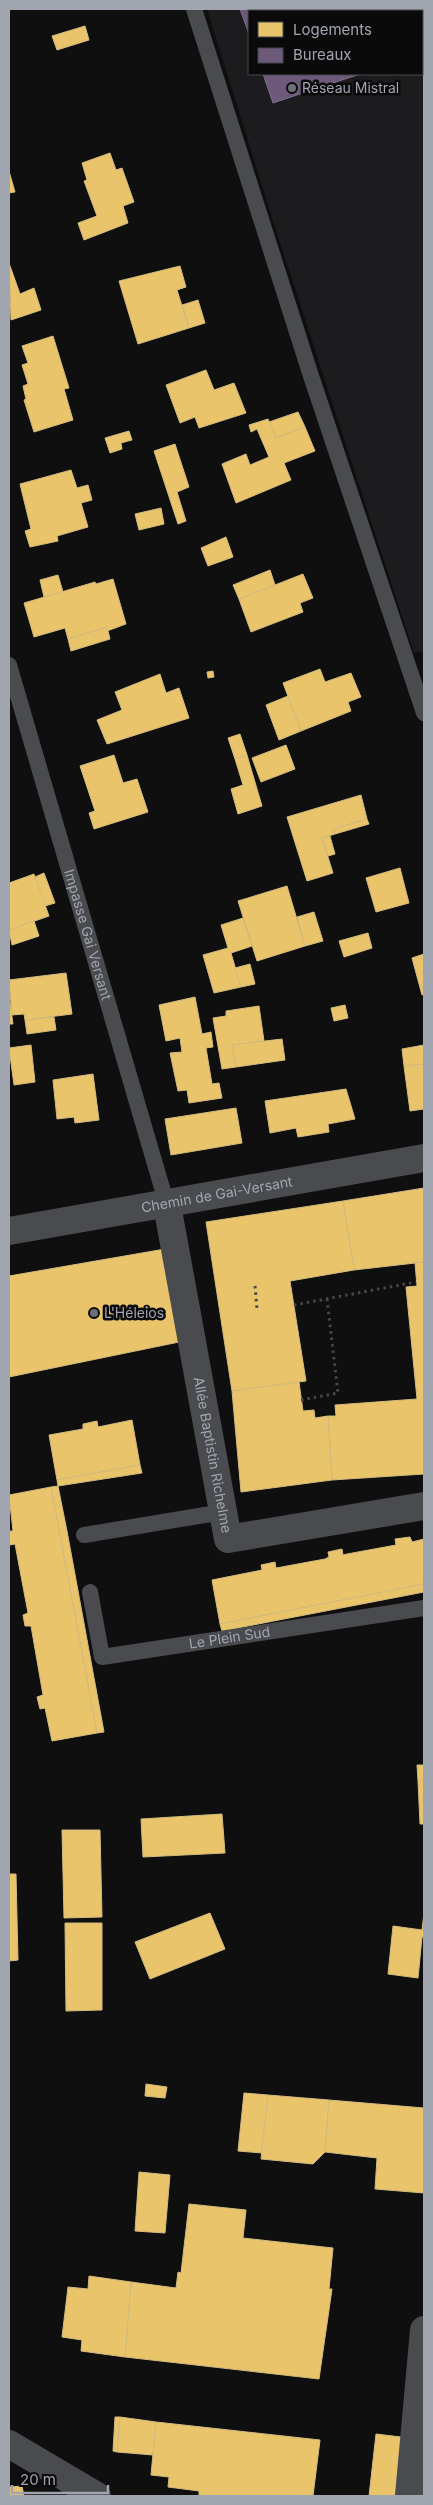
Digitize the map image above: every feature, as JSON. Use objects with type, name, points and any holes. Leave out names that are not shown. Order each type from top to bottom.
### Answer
[{"type":"street","name":"Chemin de Gai-Versant","points":[[9,1231],[167,1205],[424,1158]]},
{"type":"street","name":"Allée Baptistin Richelme","points":[[167,1205],[228,1539],[424,1506]]},
{"type":"street","points":[[409,2496],[424,2330]]},
{"type":"street","points":[[9,2444],[97,2496]]},
{"type":"lane","points":[[194,9],[311,376],[424,713]]},
{"type":"lane","name":"Impasse Gai Versant","points":[[9,665],[167,1205]]},
{"type":"lane","points":[[84,1535],[223,1512]]},
{"type":"lane","name":"Le Plein Sud","points":[[90,1592],[102,1657],[424,1608]]},
{"type":"path","points":[[294,1305],[416,1282]]},
{"type":"path","points":[[255,1286],[257,1309]]},
{"type":"path","points":[[301,1400],[338,1393],[327,1299]]},
{"type":"shaded area","points":[[207,9],[424,9],[424,651],[414,653],[274,224]]},
{"type":"building: Logements","points":[[85,26],[89,40],[57,50],[52,36]]},
{"type":"building: Logements","points":[[110,153],[116,170],[122,168],[134,202],[123,206],[128,223],[84,240],[78,223],[97,216],[84,181],[87,180],[82,163]]},
{"type":"building: Logements","points":[[9,171],[15,192],[9,193]]},
{"type":"building: Logements","points":[[9,263],[20,294],[34,288],[41,310],[11,320]]},
{"type":"building: Logements","points":[[180,266],[186,287],[177,290],[189,328],[138,344],[119,281]]},
{"type":"building: Logements","points":[[198,300],[205,323],[189,328],[182,305]]},
{"type":"building: Logements","points":[[53,336],[69,388],[64,389],[73,420],[34,432],[24,400],[26,399],[23,386],[28,384],[22,365],[28,363],[22,346]]},
{"type":"building: Logements","points":[[206,370],[214,390],[234,383],[246,413],[199,428],[195,417],[180,423],[166,385]]},
{"type":"building: Logements","points":[[298,412],[305,427],[276,438],[269,422]]},
{"type":"building: Logements","points":[[268,419],[276,438],[305,427],[315,451],[284,463],[291,480],[236,503],[222,464],[246,454],[250,465],[269,457],[257,429],[251,432],[249,425]]},
{"type":"building: Logements","points":[[129,431],[132,440],[121,443],[122,449],[110,453],[105,438]]},
{"type":"building: Logements","points":[[175,444],[189,487],[177,492],[186,521],[178,524],[154,451]]},
{"type":"building: Logements","points":[[71,470],[77,488],[88,485],[92,500],[81,503],[88,527],[57,536],[58,541],[30,547],[25,531],[31,529],[20,484]]},
{"type":"building: Logements","points":[[161,508],[164,524],[139,530],[135,514]]},
{"type":"building: Logements","points":[[226,537],[233,557],[208,566],[201,548]]},
{"type":"building: Logements","points":[[270,570],[275,585],[239,599],[233,585]]},
{"type":"building: Logements","points":[[303,574],[313,598],[300,603],[303,612],[251,632],[239,599]]},
{"type":"building: Logements","points":[[58,575],[63,592],[44,597],[40,580]]},
{"type":"building: Logements","points":[[113,579],[126,624],[107,631],[107,627],[68,639],[65,628],[34,637],[24,603],[95,582],[96,584]]},
{"type":"building: Logements","points":[[107,627],[110,639],[71,651],[68,639]]},
{"type":"building: Logements","points":[[320,669],[325,682],[351,673],[361,697],[348,702],[351,711],[301,731],[283,683]]},
{"type":"building: Logements","points":[[213,671],[214,677],[208,678],[207,672]]},
{"type":"building: Logements","points":[[160,674],[166,693],[179,688],[189,718],[107,744],[97,720],[122,710],[115,692]]},
{"type":"building: Logements","points":[[288,696],[301,731],[279,740],[266,705]]},
{"type":"building: Logements","points":[[240,734],[247,755],[235,759],[228,738]]},
{"type":"building: Logements","points":[[286,745],[295,769],[261,782],[252,758]]},
{"type":"building: Logements","points":[[114,755],[123,783],[137,779],[148,812],[94,829],[89,813],[95,811],[80,766]]},
{"type":"building: Logements","points":[[247,755],[262,806],[238,814],[231,789],[243,785],[235,759]]},
{"type":"building: Logements","points":[[361,795],[367,819],[333,829],[335,834],[322,838],[333,873],[307,881],[287,817]]},
{"type":"building: Logements","points":[[367,819],[369,824],[335,834],[333,829]]},
{"type":"building: Logements","points":[[330,836],[335,854],[328,856],[322,838]]},
{"type":"building: Logements","points":[[400,868],[409,903],[376,912],[366,878]]},
{"type":"building: Logements","points":[[44,873],[55,903],[45,906],[35,877]]},
{"type":"building: Logements","points":[[34,874],[49,916],[9,930],[9,883]]},
{"type":"building: Logements","points":[[287,886],[305,946],[257,961],[238,901]]},
{"type":"building: Logements","points":[[314,912],[323,941],[305,946],[297,917]]},
{"type":"building: Logements","points":[[243,918],[252,946],[231,953],[241,987],[214,993],[203,955],[228,948],[221,925]]},
{"type":"building: Logements","points":[[34,921],[39,936],[12,945],[9,930]]},
{"type":"building: Logements","points":[[368,933],[372,948],[344,957],[339,941]]},
{"type":"building: Logements","points":[[424,954],[424,994],[422,995],[412,958]]},
{"type":"building: Logements","points":[[250,964],[255,984],[241,987],[235,968]]},
{"type":"building: Logements","points":[[66,973],[72,1014],[25,1020],[24,1014],[12,1015],[9,980]]},
{"type":"building: Logements","points":[[9,996],[13,1024],[9,1024]]},
{"type":"building: Logements","points":[[195,997],[202,1034],[211,1032],[213,1047],[206,1048],[212,1084],[219,1083],[222,1098],[189,1103],[187,1090],[178,1091],[170,1053],[182,1052],[180,1038],[166,1041],[159,1005]]},
{"type":"building: Logements","points":[[345,1005],[348,1018],[334,1021],[331,1008]]},
{"type":"building: Logements","points":[[259,1006],[264,1041],[232,1045],[236,1067],[222,1069],[213,1018],[226,1016],[226,1011]]},
{"type":"building: Logements","points":[[54,1017],[56,1030],[27,1034],[25,1020]]},
{"type":"building: Logements","points":[[282,1039],[285,1060],[236,1067],[232,1045]]},
{"type":"building: Logements","points":[[31,1045],[35,1082],[14,1085],[9,1048]]},
{"type":"building: Logements","points":[[424,1045],[424,1064],[404,1066],[402,1049]]},
{"type":"building: Logements","points":[[424,1064],[424,1109],[410,1111],[404,1066]]},
{"type":"building: Logements","points":[[93,1074],[99,1120],[75,1123],[74,1117],[57,1119],[53,1080]]},
{"type":"building: Logements","points":[[346,1089],[355,1119],[328,1124],[329,1132],[298,1137],[296,1128],[270,1133],[265,1101]]},
{"type":"building: Logements","points":[[236,1108],[242,1143],[171,1155],[165,1119]]},
{"type":"building: Logements","points":[[424,1188],[424,1262],[354,1270],[343,1201]]},
{"type":"building: Logements","points":[[343,1201],[354,1270],[290,1281],[306,1381],[232,1391],[206,1222]]},
{"type":"building: Logements","name":"L'Héleios","points":[[165,1249],[184,1341],[9,1377],[9,1276]]},
{"type":"building: Logements","points":[[424,1262],[424,1474],[332,1480],[328,1416],[336,1416],[335,1405],[417,1399],[406,1287],[417,1286],[415,1263]]},
{"type":"building: Logements","points":[[299,1382],[303,1411],[314,1410],[315,1418],[328,1416],[332,1480],[241,1492],[232,1391]]},
{"type":"building: Logements","points":[[132,1420],[140,1465],[57,1480],[49,1435],[83,1429],[83,1424],[97,1421],[98,1427]]},
{"type":"building: Logements","points":[[140,1465],[142,1473],[58,1486],[57,1480]]},
{"type":"building: Logements","points":[[58,1486],[104,1732],[97,1733],[51,1487]]},
{"type":"building: Logements","points":[[51,1487],[97,1733],[52,1741],[45,1708],[40,1709],[37,1697],[43,1695],[31,1626],[25,1626],[23,1615],[28,1613],[15,1544],[10,1545],[9,1540],[9,1531],[13,1531],[9,1495]]},
{"type":"building: Logements","points":[[410,1537],[412,1542],[424,1539],[424,1584],[220,1624],[212,1580],[262,1570],[261,1565],[275,1562],[276,1568],[325,1559],[329,1557],[328,1552],[342,1549],[343,1555],[396,1545],[395,1539]]},
{"type":"building: Logements","points":[[424,1584],[424,1592],[222,1631],[220,1624]]},
{"type":"building: Logements","points":[[417,1765],[424,1765],[424,1781],[418,1781]]},
{"type":"building: Logements","points":[[418,1781],[424,1781],[424,1824],[420,1824]]},
{"type":"building: Logements","points":[[222,1814],[225,1853],[143,1857],[141,1819]]},
{"type":"building: Logements","points":[[62,1830],[100,1830],[102,1917],[64,1918]]},
{"type":"building: Logements","points":[[9,1874],[16,1874],[18,1960],[9,1961]]},
{"type":"building: Logements","points":[[210,1913],[225,1949],[150,1979],[135,1942]]},
{"type":"building: Logements","points":[[424,1913],[424,1937],[422,1937],[418,1978],[388,1974],[393,1926],[422,1930]]},
{"type":"building: Logements","points":[[65,1923],[102,1923],[102,2010],[66,2011]]},
{"type":"building: Logements","points":[[146,2084],[167,2087],[165,2098],[145,2096]]},
{"type":"building: Logements","points":[[244,2093],[268,2095],[262,2153],[238,2151]]},
{"type":"building: Logements","points":[[268,2095],[329,2100],[325,2152],[313,2164],[261,2159]]},
{"type":"building: Logements","points":[[329,2100],[424,2108],[424,2193],[375,2189],[377,2158],[325,2152]]},
{"type":"building: Logements","points":[[139,2172],[170,2175],[165,2233],[135,2231]]},
{"type":"building: Logements","points":[[189,2204],[246,2210],[243,2238],[333,2248],[329,2289],[332,2289],[319,2379],[125,2357],[131,2282],[176,2288],[178,2272],[181,2273]]},
{"type":"building: Logements","points":[[89,2276],[131,2282],[125,2357],[81,2351],[82,2340],[62,2337],[68,2287],[88,2289]]},
{"type":"building: Logements","points":[[115,2417],[120,2417],[117,2452],[113,2451]]},
{"type":"building: Logements","points":[[120,2417],[156,2422],[153,2455],[117,2452]]},
{"type":"building: Logements","points":[[156,2422],[320,2440],[313,2496],[199,2496],[199,2491],[168,2487],[169,2477],[151,2475]]},
{"type":"building: Logements","points":[[376,2434],[401,2437],[395,2496],[369,2496]]},
{"type":"building: Logements","points":[[22,2486],[24,2496],[9,2496],[9,2487]]},
{"type":"building: Bureaux","points":[[240,9],[424,9],[423,52],[423,10],[248,10],[248,31]]},
{"type":"building: Bureaux","name":"Réseau Mistral","points":[[263,75],[357,75],[273,103]]},
{"type":"place","name":"Réseau Mistral","points":[[292,88]]},
{"type":"place","name":"L'Héleios","points":[[94,1313]]}]
